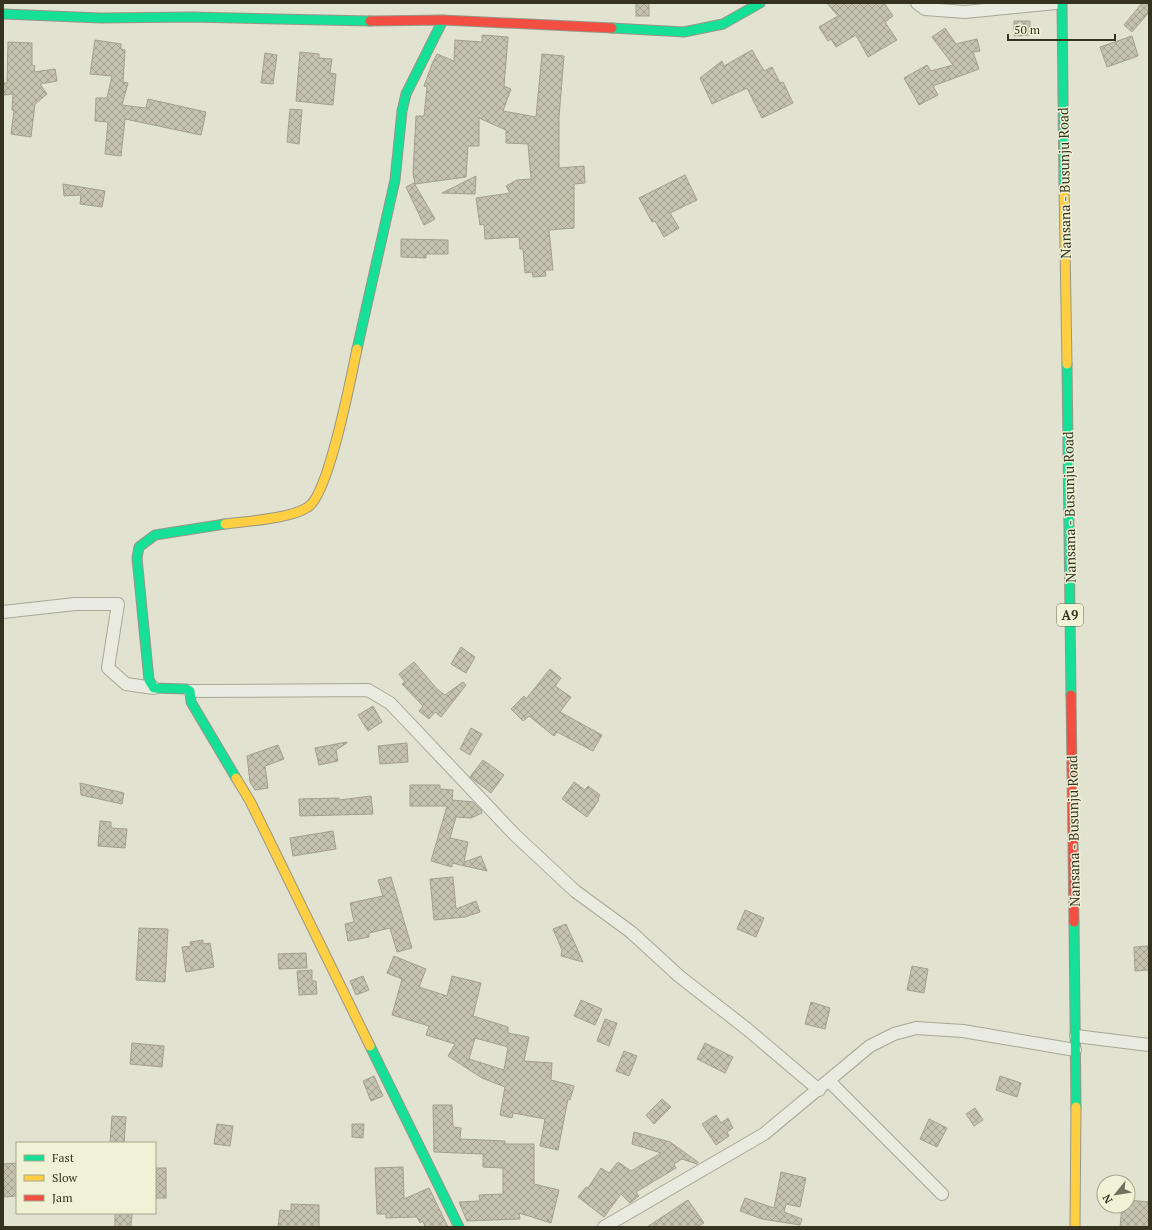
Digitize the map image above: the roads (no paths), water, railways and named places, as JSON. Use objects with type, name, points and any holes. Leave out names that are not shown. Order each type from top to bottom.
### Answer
[{"type":"street","points":[[3,14],[101,18],[191,17],[393,22],[443,20],[684,32],[723,24],[760,3]]},
{"type":"street","points":[[917,3],[925,9],[965,12],[1056,3]]},
{"type":"street","name":"Nansana - Busunju Road","points":[[1062,3],[1076,1036],[1074,1227]]},
{"type":"street","points":[[154,688],[149,680],[137,558],[139,547],[155,535],[293,514],[309,507],[315,500],[335,450],[395,180],[402,111],[406,94],[443,20]]},
{"type":"street","points":[[3,612],[75,604],[118,604],[108,668],[126,684],[154,688],[186,689],[190,691],[368,690],[390,703],[515,835],[575,891],[631,932],[679,976],[747,1028],[819,1090]]},
{"type":"street","points":[[190,691],[191,702],[200,720],[250,801],[459,1227]]},
{"type":"street","points":[[604,1227],[764,1134],[819,1090],[870,1046],[894,1034],[916,1028],[963,1031],[1075,1050]]},
{"type":"street","points":[[1076,1036],[1149,1045]]},
{"type":"street","points":[[829,1081],[942,1194]]}]
